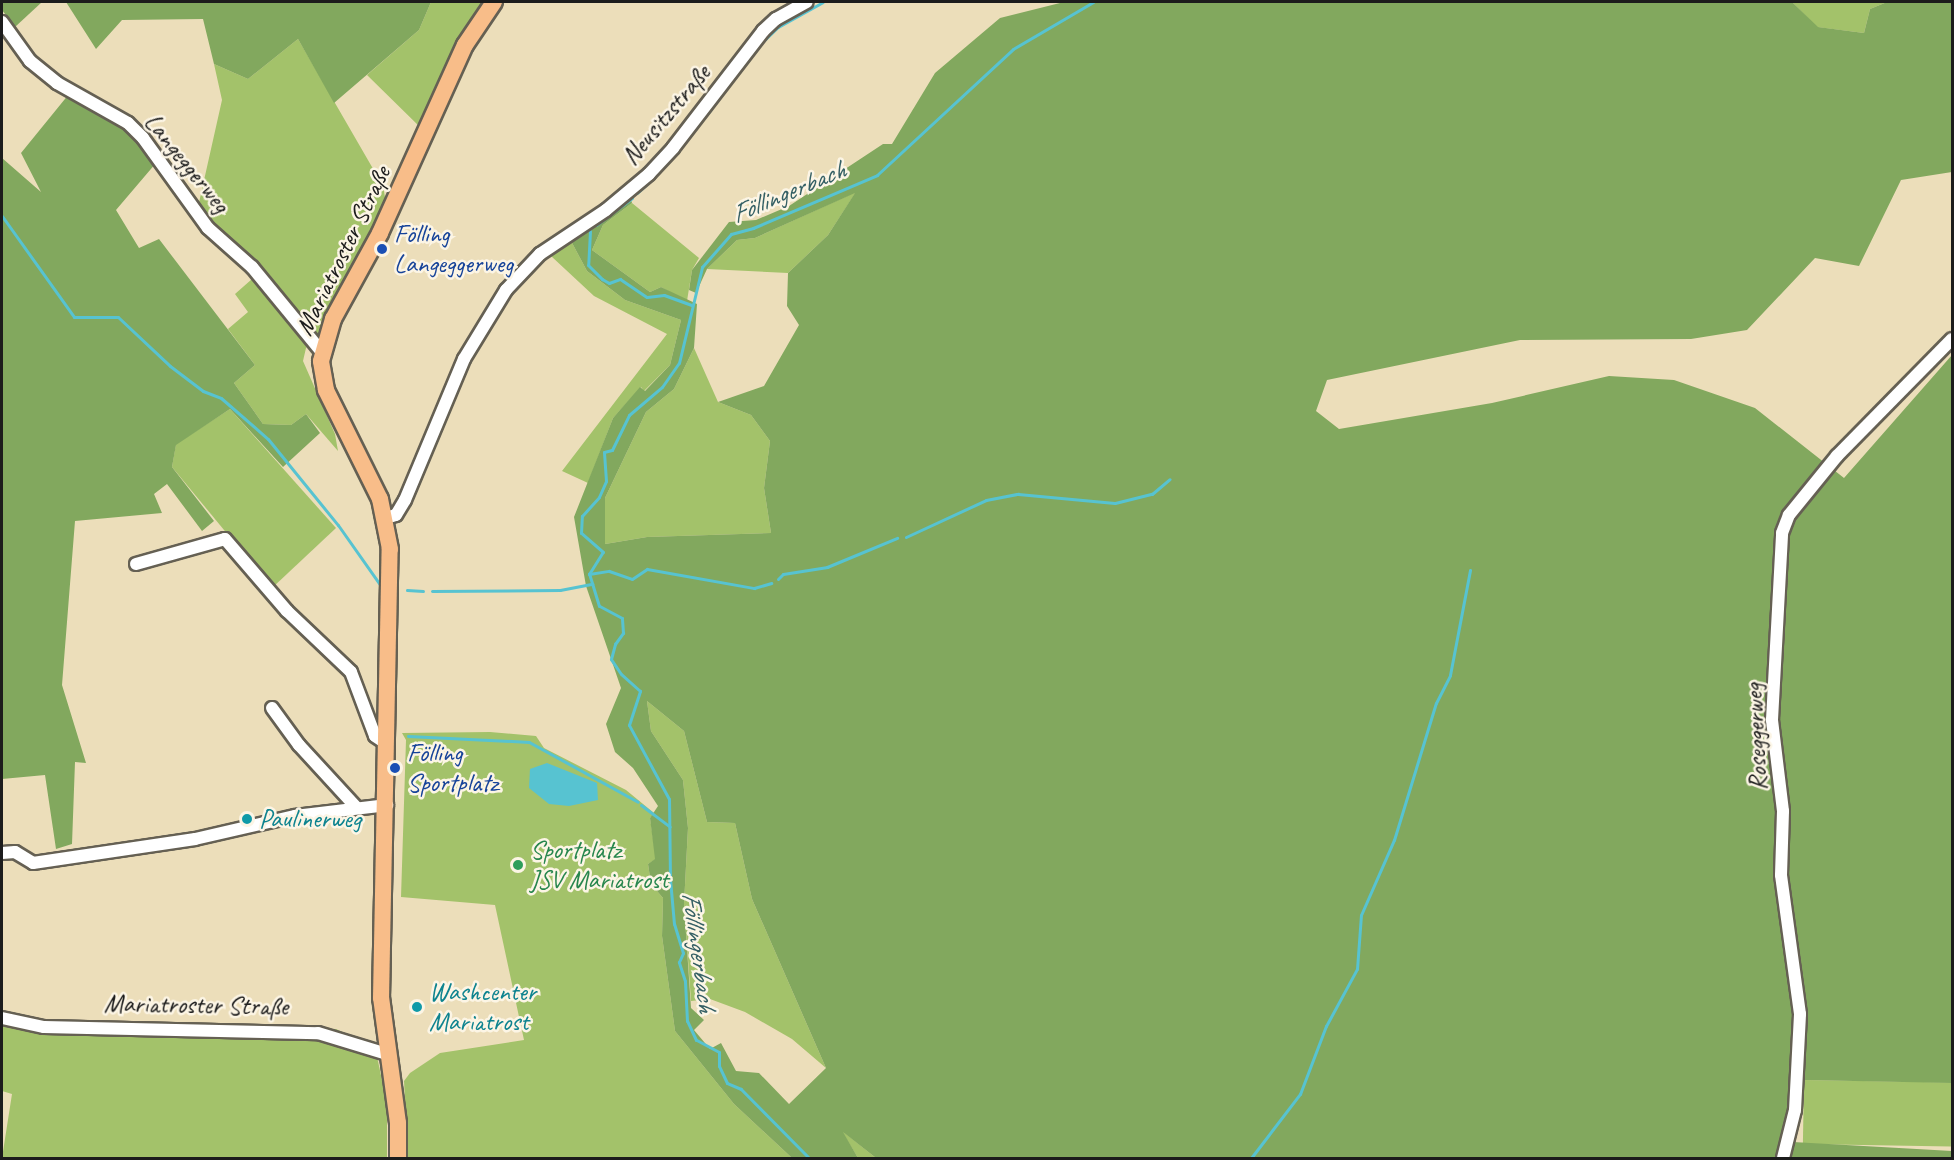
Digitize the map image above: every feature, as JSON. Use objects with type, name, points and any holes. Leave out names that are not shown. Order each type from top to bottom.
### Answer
[{"type":"main road","name":"Mariatroster Straße","points":[[398,1158],[398,1123],[381,998],[391,578],[386,518],[370,473],[326,390],[321,351],[333,319],[427,136],[465,45],[494,2]]},
{"type":"street","name":"Neusitzstraße","points":[[386,518],[396,515],[405,500],[464,359],[506,290],[540,254],[606,210],[643,179],[674,148],[763,31],[776,19],[807,2]]},
{"type":"street","name":"Langeggerweg","points":[[2,22],[30,62],[57,83],[128,123],[143,138],[208,228],[252,267],[321,351]]},
{"type":"street","name":"Roseggerweg","points":[[1784,1158],[1795,1110],[1800,1014],[1781,875],[1783,812],[1772,720],[1782,533],[1789,515],[1837,456],[1953,339]]},
{"type":"street","points":[[136,564],[225,540],[234,546],[286,611],[351,672],[375,736],[387,744]]},
{"type":"street","points":[[272,708],[299,745],[356,807]]},
{"type":"street","points":[[2,853],[15,852],[33,863],[195,839],[295,816],[387,805]]},
{"type":"street","name":"Mariatroster Straße","points":[[2,1018],[44,1027],[318,1033],[387,1054]]},
{"type":"green space","points":[[2,2],[42,2],[15,27],[2,10]]},
{"type":"green space","points":[[66,2],[431,2],[419,30],[334,103],[298,39],[248,79],[214,64],[203,19],[122,20],[96,49]]},
{"type":"green space","points":[[431,2],[484,2],[452,54],[423,130],[367,75],[419,30]]},
{"type":"green space","points":[[1064,2],[1792,2],[1818,27],[1864,33],[1870,9],[1887,2],[1952,2],[1952,172],[1901,180],[1859,266],[1815,258],[1747,330],[1691,339],[1520,340],[1327,380],[1316,411],[1339,429],[1492,403],[1609,376],[1674,380],[1755,408],[1844,478],[1952,355],[1952,1083],[1805,1080],[1793,1142],[1952,1151],[1952,1158],[876,1158],[843,1132],[858,1158],[792,1158],[734,1104],[675,1031],[662,936],[663,898],[651,884],[648,864],[655,859],[650,818],[658,806],[633,768],[615,752],[606,724],[621,688],[586,586],[574,517],[613,418],[640,387],[645,391],[670,365],[681,320],[625,300],[587,271],[571,241],[630,196],[632,203],[603,225],[592,250],[650,292],[661,287],[697,304],[694,348],[674,389],[646,412],[605,498],[605,544],[647,537],[771,533],[764,488],[770,441],[751,415],[718,402],[764,386],[799,325],[787,306],[788,273],[828,235],[855,193],[755,238],[737,240],[707,269],[696,293],[689,290],[692,270],[729,222],[756,220],[789,206],[883,144],[892,144],[935,73],[1000,18]],"holes":[[[647,701],[684,731],[707,822],[735,823],[752,899],[826,1068],[789,1104],[759,1073],[736,1071],[721,1043],[710,1049],[694,1030],[704,1020],[691,1008],[684,904],[688,828],[683,780],[651,731]]]},
{"type":"green space","points":[[1792,2],[1887,2],[1870,9],[1864,33],[1817,27]]},
{"type":"green space","points":[[298,39],[383,186],[386,203],[322,319],[320,333],[306,348],[303,361],[335,434],[338,451],[306,414],[291,425],[263,424],[234,383],[255,365],[228,329],[248,312],[235,294],[261,271],[217,231],[198,207],[222,100],[214,64],[248,79]]},
{"type":"green space","points":[[69,94],[115,121],[156,163],[116,210],[139,248],[159,239],[255,365],[234,383],[263,424],[291,425],[306,414],[320,433],[283,467],[230,409],[176,445],[172,467],[214,521],[202,531],[167,484],[154,494],[162,513],[75,521],[62,685],[86,763],[75,762],[72,844],[56,849],[45,775],[2,779],[2,158],[41,192],[21,153]]},
{"type":"green space","points":[[856,192],[828,235],[788,273],[707,269],[737,240],[755,238]]},
{"type":"green space","points":[[632,203],[699,258],[692,270],[687,301],[661,287],[650,292],[592,250],[603,225]]},
{"type":"green space","points":[[571,241],[587,271],[625,300],[681,320],[670,365],[644,391],[641,387],[613,418],[588,483],[562,471],[667,334],[594,296],[551,256]]},
{"type":"green space","points":[[694,348],[718,402],[751,415],[770,441],[764,488],[771,533],[647,537],[605,544],[605,498],[646,412],[674,389]]},
{"type":"green space","points":[[230,409],[336,528],[272,588],[172,467],[176,444]]},
{"type":"green space","points":[[647,701],[684,731],[707,822],[735,823],[752,899],[826,1068],[792,1039],[745,1012],[710,999],[691,1001],[684,904],[688,828],[683,780],[651,731]]},
{"type":"green space","points":[[490,732],[536,736],[544,748],[626,790],[654,813],[650,818],[656,859],[648,864],[651,884],[663,898],[662,936],[675,1031],[734,1104],[792,1158],[408,1158],[404,1081],[410,1073],[440,1053],[524,1040],[495,905],[401,897],[406,740],[402,733]]},
{"type":"green space","points":[[2,1012],[50,1021],[336,1029],[375,1047],[387,1104],[387,1158],[2,1158],[12,1094],[2,1091]]},
{"type":"green space","points":[[1804,1080],[1952,1083],[1951,1147],[1803,1144]]},
{"type":"green space","points":[[841,1130],[876,1158],[858,1158]]},
{"type":"water","points":[[547,763],[597,783],[598,800],[569,806],[549,804],[529,788],[530,769]]},
{"type":"waterway","points":[[758,46],[778,27],[823,2]]},
{"type":"waterway","name":"Föllingerbach","points":[[809,1158],[741,1089],[727,1083],[719,1066],[719,1052],[696,1040],[687,1021],[685,981],[679,962],[683,953],[674,924],[670,879],[669,799],[629,725],[640,691],[621,674],[611,659],[615,644],[623,633],[622,618],[599,606],[589,574],[603,552],[581,533],[582,516],[599,497],[606,481],[604,452],[612,450],[629,415],[662,387],[679,363],[702,267],[731,234],[753,228],[877,175],[1013,49],[1093,2]]},
{"type":"waterway","points":[[656,175],[711,109]]},
{"type":"waterway","points":[[637,193],[651,180]]},
{"type":"waterway","points":[[596,225],[632,198]]},
{"type":"waterway","points":[[2,216],[74,317],[118,317],[170,366],[203,391],[221,398],[268,439],[338,525],[381,586]]},
{"type":"waterway","points":[[590,231],[588,265],[602,279],[609,283],[620,279],[647,297],[664,295],[692,305]]},
{"type":"waterway","points":[[906,537],[986,500],[1018,494],[1115,503],[1152,494],[1170,479]]},
{"type":"waterway","points":[[778,579],[783,574],[827,567],[897,538]]},
{"type":"waterway","points":[[589,574],[609,571],[632,579],[647,569],[754,588],[771,583]]},
{"type":"waterway","points":[[1251,1158],[1300,1094],[1326,1026],[1357,969],[1361,915],[1394,840],[1436,703],[1450,675],[1470,570]]},
{"type":"waterway","points":[[432,591],[560,590],[592,584]]},
{"type":"waterway","points":[[407,590],[423,591]]},
{"type":"waterway","points":[[408,736],[529,742],[638,802]]},
{"type":"waterway","points":[[641,805],[670,827]]},
{"type":"place","name":"Fölling Langeggerweg","points":[[382,249]]},
{"type":"place","name":"Fölling Sportplatz","points":[[395,768]]},
{"type":"place","name":"Paulinerweg","points":[[247,819]]},
{"type":"place","name":"Sportplatz JSV Mariatrost","points":[[518,865]]},
{"type":"place","name":"Washcenter Mariatrost","points":[[417,1007]]}]
